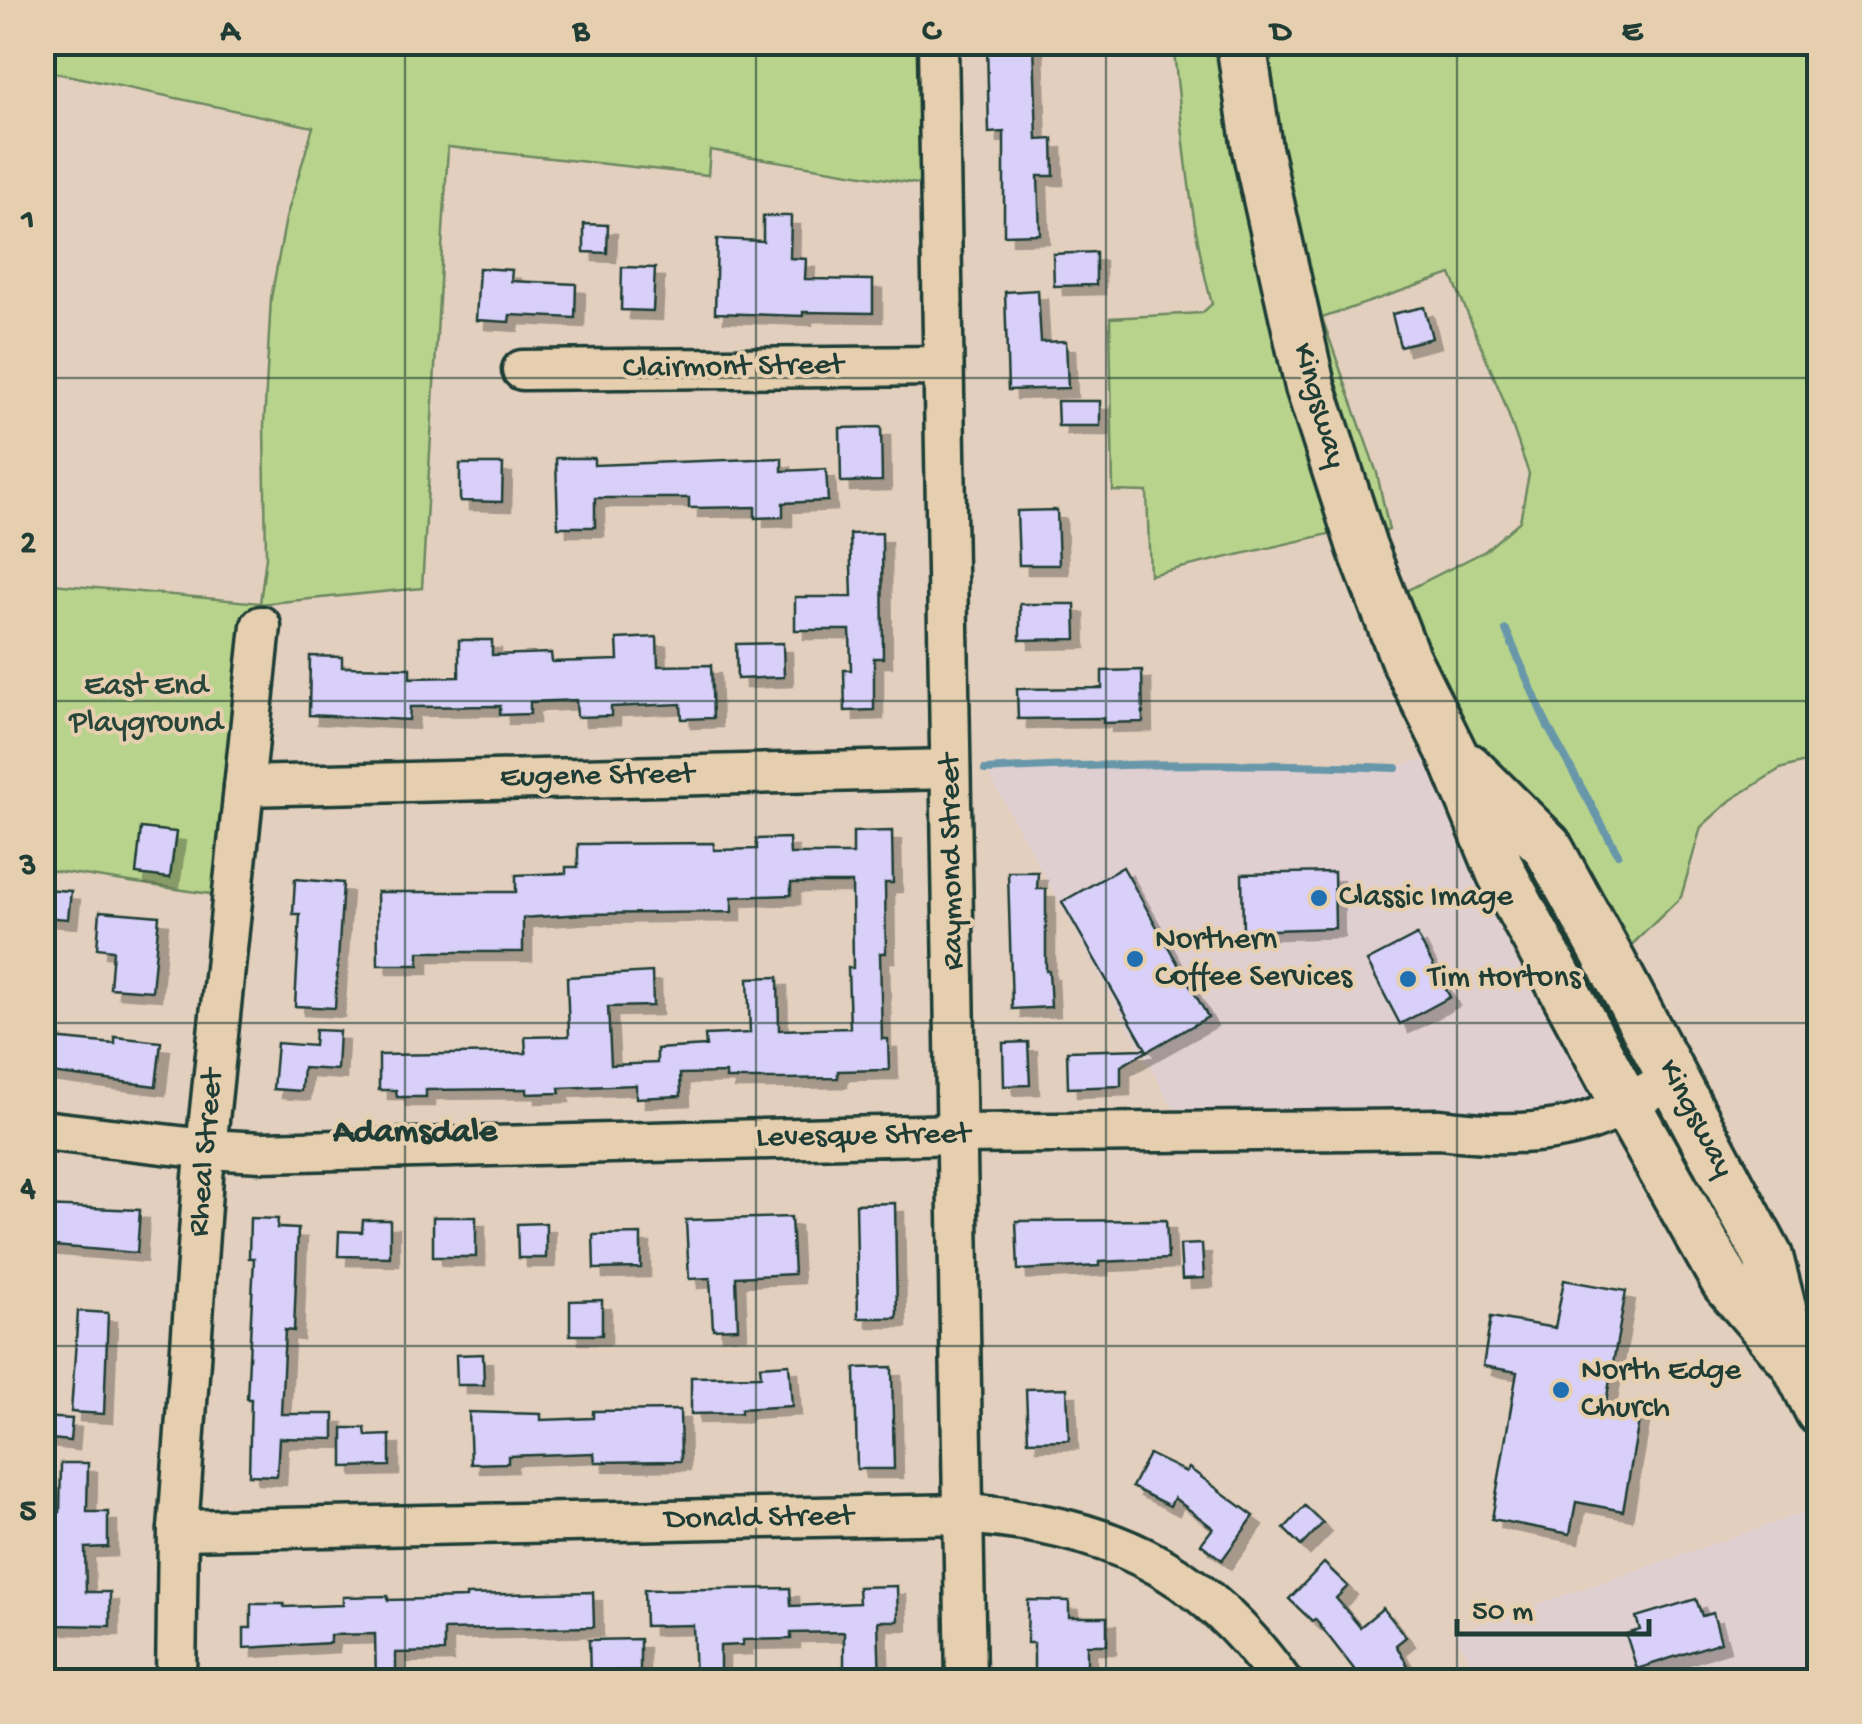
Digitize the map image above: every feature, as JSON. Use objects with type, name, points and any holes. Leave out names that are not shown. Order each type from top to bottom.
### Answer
[{"type":"main road","name":"Kingsway","points":[[1241,42],[1292,317],[1315,404],[1362,546],[1405,658],[1452,753],[1502,874],[1626,1105],[1726,1282],[1795,1362]]},
{"type":"main road","name":"Kingsway","points":[[1452,753],[1547,846],[1768,1257],[1795,1362],[1820,1411]]},
{"type":"street","name":"Raymond Street","points":[[938,42],[966,1682]]},
{"type":"street","name":"Clairmont Street","points":[[522,370],[944,366]]},
{"type":"street","name":"Rheal Street","points":[[176,1682],[178,1530],[206,1149],[260,626]]},
{"type":"street","name":"Eugene Street","points":[[244,786],[950,769]]},
{"type":"street","name":"Levesque Street","points":[[42,1130],[206,1149],[314,1151],[959,1134],[1425,1129],[1506,1132],[1567,1127],[1626,1105],[1673,1077]]},
{"type":"street","name":"Donald Street","points":[[178,1530],[965,1514],[1015,1518],[1091,1536],[1176,1574],[1219,1606],[1282,1682]]},
{"type":"shaded area","points":[[1452,753],[1626,1105],[1589,1121],[1185,1130],[985,768],[1241,761],[1396,766]]},
{"type":"shaded area","points":[[1819,1507],[1819,1681],[1483,1681],[1454,1633]]},
{"type":"green space","name":"East End Playground","points":[[43,43],[935,43],[936,187],[710,150],[708,175],[448,147],[422,588],[260,604],[230,897],[43,869],[42,583],[260,603],[266,557],[264,425],[271,298],[286,218],[313,127],[43,70]]},
{"type":"green space","points":[[1173,43],[1819,43],[1819,758],[1780,769],[1731,800],[1701,827],[1681,897],[1612,964],[1452,753],[1404,592],[1485,551],[1520,521],[1529,474],[1502,396],[1451,274],[1322,318],[1377,473],[1389,530],[1355,528],[1150,575],[1147,492],[1113,491],[1110,318],[1202,313],[1212,304],[1192,207]]},
{"type":"building","points":[[987,42],[1034,42],[1037,140],[1053,139],[1054,176],[1038,176],[1040,234],[1004,235],[1004,132],[989,133]]},
{"type":"building","points":[[763,216],[791,216],[790,258],[806,259],[805,279],[873,280],[873,313],[715,313],[717,239],[763,241]]},
{"type":"building","points":[[584,224],[608,225],[607,253],[584,252]]},
{"type":"building","points":[[1096,252],[1096,285],[1054,286],[1053,254]]},
{"type":"building","points":[[622,267],[655,268],[653,311],[621,310]]},
{"type":"building","points":[[479,268],[512,270],[511,281],[576,284],[575,318],[510,315],[509,322],[476,320]]},
{"type":"building","points":[[1038,290],[1041,342],[1066,341],[1068,388],[1008,390],[1005,292]]},
{"type":"building","points":[[1424,307],[1432,338],[1400,346],[1392,314]]},
{"type":"building","points":[[1057,401],[1100,401],[1100,426],[1058,426]]},
{"type":"building","points":[[881,427],[882,481],[841,482],[840,428]]},
{"type":"building","points":[[556,458],[594,458],[594,465],[782,458],[782,471],[826,469],[828,501],[783,503],[783,517],[755,518],[755,507],[689,508],[689,498],[595,498],[595,527],[558,527]]},
{"type":"building","points":[[460,464],[503,464],[502,502],[460,501]]},
{"type":"building","points":[[1057,510],[1059,565],[1019,565],[1017,511]]},
{"type":"building","points":[[882,533],[883,658],[874,658],[874,710],[845,711],[844,670],[851,670],[850,630],[795,630],[795,597],[852,597],[850,534]]},
{"type":"building","points":[[1020,604],[1075,604],[1076,639],[1020,640]]},
{"type":"building","points":[[657,637],[658,666],[711,665],[713,718],[682,719],[681,704],[611,707],[611,716],[577,717],[576,700],[530,702],[530,714],[500,715],[500,706],[410,707],[409,720],[309,715],[310,656],[342,657],[342,667],[410,668],[410,678],[459,677],[459,640],[492,640],[492,655],[551,653],[552,662],[618,660],[617,639]]},
{"type":"building","points":[[783,643],[784,677],[737,679],[736,644]]},
{"type":"building","points":[[1142,670],[1143,722],[1103,723],[1103,718],[1018,719],[1017,689],[1102,688],[1102,671]]},
{"type":"building","points":[[141,828],[176,832],[170,878],[136,874]]},
{"type":"building","points":[[892,831],[893,883],[885,883],[886,953],[880,953],[882,1039],[888,1039],[889,1070],[838,1071],[838,1078],[787,1079],[726,1079],[726,1073],[680,1074],[681,1096],[636,1098],[636,1085],[559,1088],[560,1093],[527,1094],[527,1089],[426,1090],[426,1097],[397,1097],[396,1090],[379,1090],[379,1055],[526,1053],[525,1037],[569,1036],[567,977],[652,972],[653,1006],[608,1007],[611,1065],[657,1063],[657,1049],[706,1046],[705,1035],[750,1033],[748,978],[778,977],[779,1030],[850,1028],[848,968],[853,968],[852,883],[791,883],[791,895],[732,897],[732,912],[523,918],[523,952],[419,952],[419,965],[378,965],[377,892],[516,892],[516,875],[566,873],[566,867],[578,867],[578,844],[714,843],[714,850],[757,849],[756,839],[789,838],[790,854],[853,854],[853,832]]},
{"type":"building","name":"Northern Coffee Services","points":[[1123,867],[1208,1017],[1121,1066],[1121,1086],[1068,1088],[1067,1051],[1146,1049],[1062,902]]},
{"type":"building","points":[[1008,872],[1038,872],[1037,889],[1046,889],[1046,971],[1051,1007],[1012,1009]]},
{"type":"building","points":[[1334,872],[1335,928],[1243,931],[1242,874]]},
{"type":"building","points":[[295,879],[343,883],[335,1008],[295,1006],[300,914],[293,914]]},
{"type":"building","points":[[42,889],[71,891],[68,919],[42,917]]},
{"type":"building","points":[[100,911],[159,916],[152,991],[110,988],[113,950],[97,948]]},
{"type":"building","name":"Tim Hortons","points":[[1417,935],[1450,997],[1400,1024],[1367,961]]},
{"type":"building","points":[[315,1030],[339,1031],[337,1070],[303,1068],[301,1091],[273,1089],[277,1043],[314,1046]]},
{"type":"building","points":[[42,1037],[115,1044],[115,1037],[161,1042],[156,1086],[42,1072]]},
{"type":"building","points":[[1028,1042],[1030,1085],[1004,1086],[1003,1043]]},
{"type":"building","points":[[895,1203],[897,1318],[858,1318],[856,1204]]},
{"type":"building","points":[[42,1206],[140,1210],[137,1253],[42,1245]]},
{"type":"building","points":[[433,1217],[476,1217],[476,1257],[433,1257]]},
{"type":"building","points":[[791,1217],[794,1274],[736,1277],[738,1328],[713,1329],[710,1278],[689,1279],[686,1220]]},
{"type":"building","points":[[250,1218],[278,1219],[277,1228],[298,1229],[294,1331],[285,1330],[281,1414],[334,1414],[334,1439],[279,1438],[277,1476],[249,1475],[251,1399],[247,1399],[254,1258],[249,1258]]},
{"type":"building","points":[[363,1220],[390,1220],[390,1257],[338,1256],[339,1231],[362,1232]]},
{"type":"building","points":[[1166,1220],[1168,1259],[1018,1270],[1016,1221]]},
{"type":"building","points":[[546,1223],[546,1258],[518,1258],[517,1224]]},
{"type":"building","points":[[641,1234],[641,1268],[594,1269],[593,1235]]},
{"type":"building","points":[[1202,1244],[1204,1278],[1182,1279],[1180,1245]]},
{"type":"building","name":"North Edge Church","points":[[1564,1280],[1626,1291],[1605,1408],[1640,1415],[1623,1511],[1576,1502],[1570,1534],[1492,1519],[1517,1372],[1483,1366],[1491,1317],[1555,1328]]},
{"type":"building","points":[[602,1300],[602,1335],[570,1335],[570,1301]]},
{"type":"building","points":[[78,1311],[108,1313],[104,1414],[71,1412]]},
{"type":"building","points":[[483,1354],[484,1385],[457,1385],[456,1355]]},
{"type":"building","points":[[789,1364],[792,1406],[691,1414],[691,1377],[761,1376],[760,1366]]},
{"type":"building","points":[[892,1367],[894,1469],[857,1469],[855,1368]]},
{"type":"building","points":[[1067,1388],[1069,1440],[1028,1441],[1026,1389]]},
{"type":"building","points":[[680,1410],[681,1461],[595,1462],[594,1453],[508,1456],[508,1463],[471,1464],[469,1412],[541,1414],[541,1420],[593,1418],[593,1411]]},
{"type":"building","points":[[42,1417],[72,1419],[70,1441],[42,1438]]},
{"type":"building","points":[[343,1428],[365,1428],[366,1436],[390,1435],[390,1466],[343,1467]]},
{"type":"building","points":[[1149,1454],[1186,1472],[1189,1468],[1254,1516],[1222,1560],[1201,1544],[1213,1528],[1174,1498],[1170,1506],[1132,1487]]},
{"type":"building","points":[[61,1463],[88,1463],[87,1512],[108,1512],[108,1547],[85,1548],[86,1592],[110,1592],[110,1626],[51,1625],[49,1513],[60,1512]]},
{"type":"building","points":[[1305,1506],[1323,1523],[1301,1546],[1284,1529]]},
{"type":"building","points":[[1324,1563],[1348,1586],[1336,1598],[1360,1627],[1383,1608],[1406,1637],[1396,1645],[1417,1682],[1364,1682],[1315,1619],[1312,1621],[1289,1599]]},
{"type":"building","points":[[897,1586],[898,1621],[878,1621],[880,1682],[844,1682],[844,1632],[791,1633],[791,1639],[743,1640],[743,1645],[720,1646],[720,1682],[695,1682],[693,1625],[645,1626],[644,1590],[790,1588],[791,1606],[859,1603],[858,1587]]},
{"type":"building","points":[[593,1592],[594,1627],[444,1630],[444,1652],[396,1653],[396,1682],[376,1682],[375,1634],[330,1635],[330,1643],[244,1648],[244,1628],[251,1628],[251,1604],[343,1605],[343,1597],[388,1596],[388,1600]]},
{"type":"building","points":[[1696,1599],[1702,1616],[1713,1613],[1721,1642],[1637,1669],[1626,1634],[1640,1630],[1636,1617]]},
{"type":"building","points":[[1028,1600],[1069,1601],[1069,1617],[1107,1617],[1107,1645],[1087,1645],[1087,1682],[1034,1682],[1034,1643],[1027,1643]]},
{"type":"building","points":[[640,1639],[640,1671],[590,1677],[589,1640]]},
{"type":"waterway","points":[[1506,630],[1547,725],[1618,854]]},
{"type":"waterway","points":[[985,770],[1190,764],[1396,768]]},
{"type":"place","name":"Classic Image","points":[[1319,898]]},
{"type":"place","name":"Northern Coffee Services","points":[[1135,959]]},
{"type":"place","name":"Tim Hortons","points":[[1408,979]]},
{"type":"place","name":"North Edge Church","points":[[1561,1390]]},
{"type":"district","name":"Adamsdale","points":[[415,1133]]}]
